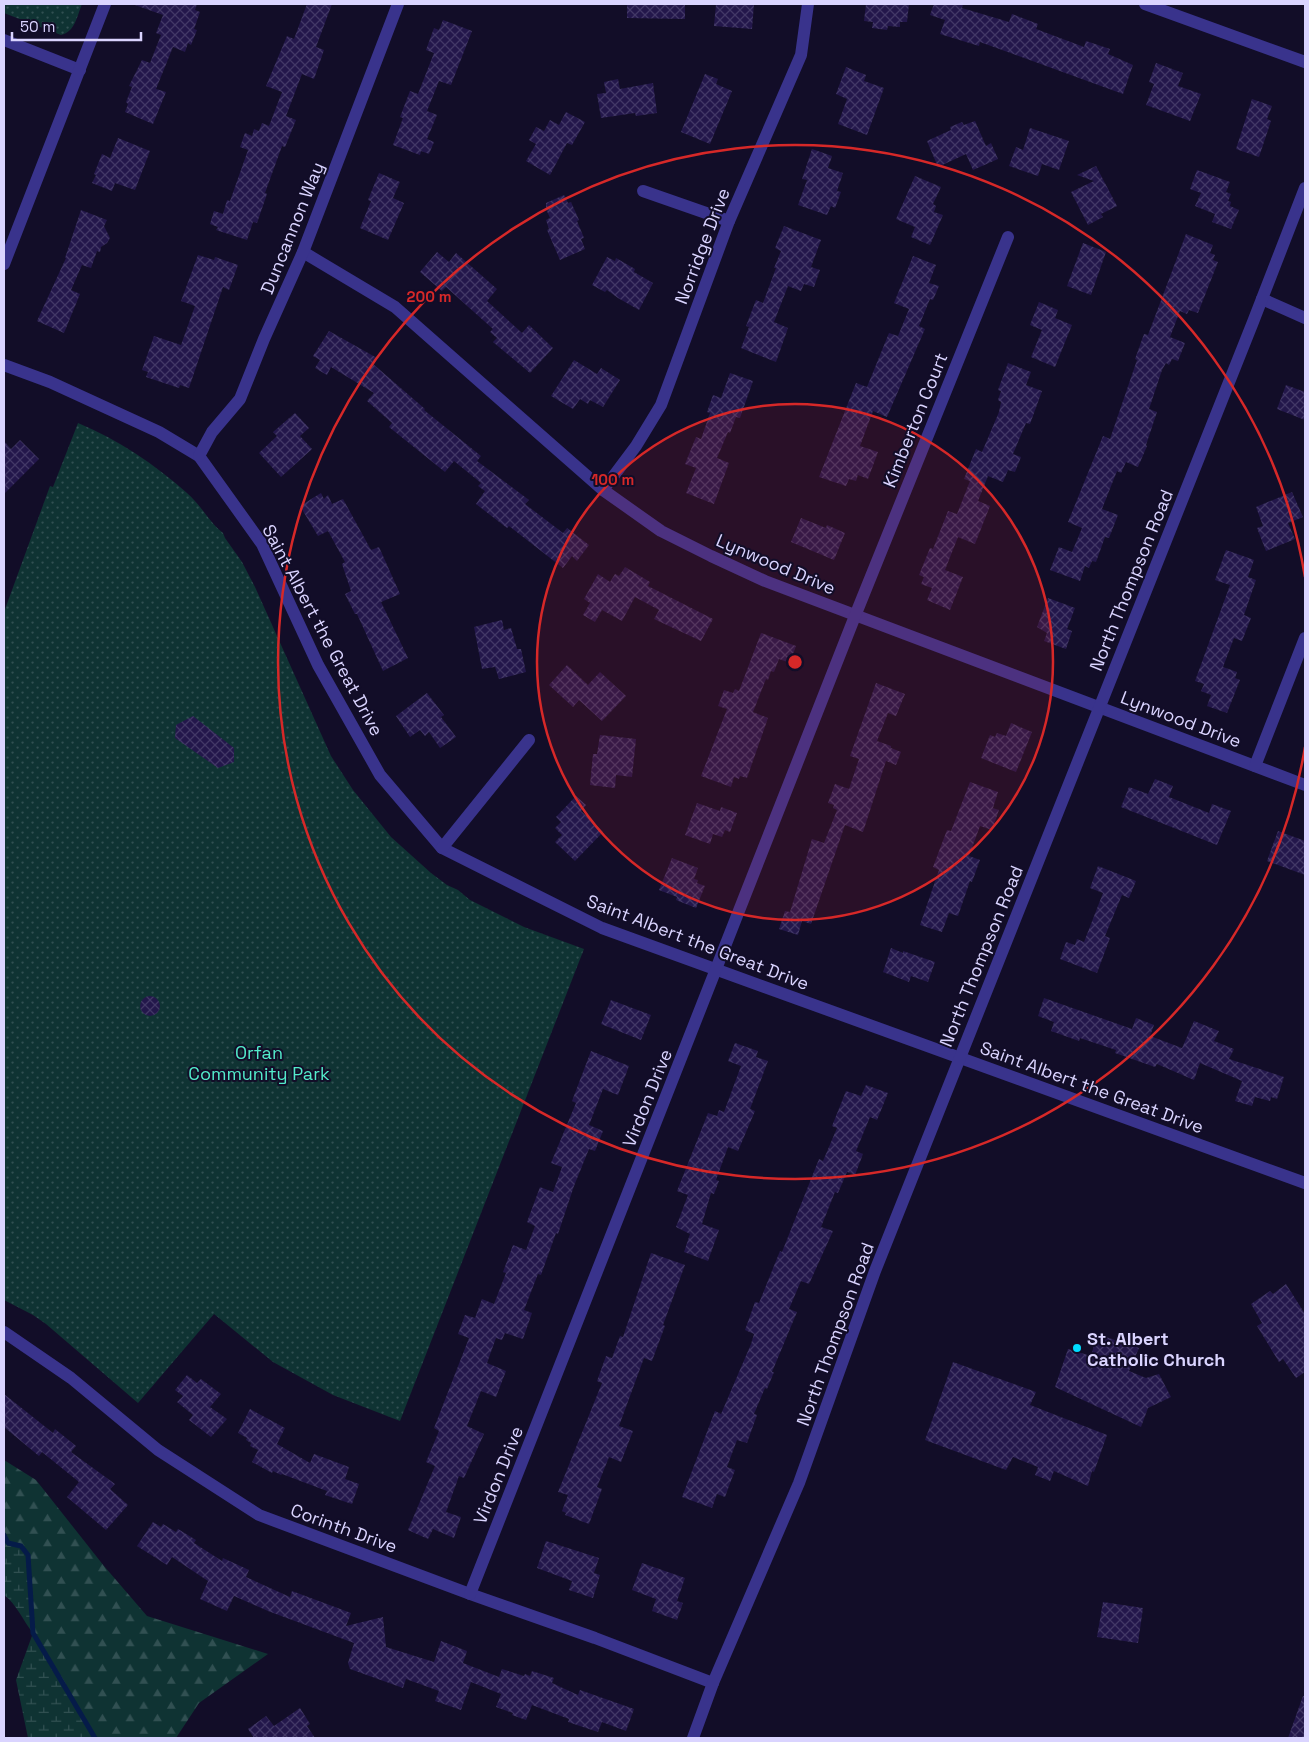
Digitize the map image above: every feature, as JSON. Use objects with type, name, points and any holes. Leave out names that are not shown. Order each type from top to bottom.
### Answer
[{"type":"street","points":[[4,264],[106,4]]},
{"type":"street","name":"Duncannon Way","points":[[199,456],[212,432],[240,399],[264,339],[303,252],[398,4]]},
{"type":"street","name":"Norridge Drive","points":[[603,490],[636,446],[661,405],[729,221],[801,56],[808,4]]},
{"type":"street","points":[[1145,4],[1305,62]]},
{"type":"street","points":[[4,40],[80,70]]},
{"type":"street","name":"North Thompson Road","points":[[693,1738],[713,1683],[798,1483],[875,1271],[1305,188]]},
{"type":"street","points":[[643,191],[729,221]]},
{"type":"street","name":"Kimberton Court","points":[[855,616],[1008,237]]},
{"type":"street","name":"Lynwood Drive","points":[[303,252],[394,307],[603,490],[661,531],[765,581],[1305,785]]},
{"type":"street","points":[[1262,300],[1305,318]]},
{"type":"street","name":"Saint Albert the Great Drive","points":[[4,365],[50,382],[159,432],[199,456],[262,544],[318,665],[380,775],[442,848],[602,928],[1305,1183]]},
{"type":"street","name":"Virdon Drive","points":[[470,1594],[855,616]]},
{"type":"street","points":[[1255,766],[1305,638]]},
{"type":"street","points":[[442,848],[529,740]]},
{"type":"street","name":"Corinth Drive","points":[[4,1332],[71,1378],[158,1450],[259,1515],[713,1683]]},
{"type":"green space","points":[[4,4],[82,4],[72,27],[61,35],[4,13]]},
{"type":"green space","name":"Orfan Community Park","points":[[78,423],[122,445],[162,472],[192,498],[213,524],[223,533],[242,562],[255,587],[331,756],[353,790],[391,837],[431,873],[470,900],[524,927],[584,949],[400,1421],[333,1395],[273,1362],[214,1314],[138,1403],[46,1324],[4,1300],[4,612],[50,486],[53,487]]},
{"type":"green space","points":[[4,1460],[36,1480],[104,1566],[147,1616],[268,1654],[199,1703],[176,1738],[95,1738],[33,1633],[28,1555],[21,1546],[8,1543],[4,1535]]},
{"type":"green space","points":[[4,1535],[8,1543],[21,1546],[28,1555],[33,1633],[12,1603],[4,1595]]},
{"type":"green space","points":[[33,1633],[95,1738],[28,1738],[16,1680]]},
{"type":"building","points":[[136,4],[197,4],[195,10],[200,12],[194,29],[197,30],[191,45],[188,43],[185,52],[173,47],[156,89],[166,92],[153,124],[125,112],[128,104],[126,102],[132,87],[129,86],[142,60],[150,63],[161,35],[156,33],[163,15]]},
{"type":"building","points":[[307,4],[332,4],[316,47],[324,50],[314,79],[302,74],[286,116],[296,120],[285,147],[282,146],[265,193],[267,194],[257,223],[253,222],[247,240],[216,230],[218,227],[210,224],[214,211],[223,214],[227,200],[230,201],[248,150],[240,147],[245,133],[252,136],[254,129],[259,131],[262,123],[269,126],[282,92],[266,86],[287,36],[294,39]]},
{"type":"building","points":[[627,4],[685,4],[685,19],[627,18]]},
{"type":"building","points":[[716,4],[754,4],[752,29],[714,26]]},
{"type":"building","points":[[866,4],[909,4],[907,22],[900,22],[900,27],[888,26],[887,30],[872,28],[873,22],[864,21]]},
{"type":"building","points":[[934,4],[963,4],[962,8],[1009,22],[1012,14],[1038,24],[1036,29],[1084,47],[1086,41],[1110,49],[1108,54],[1133,65],[1123,94],[980,42],[979,46],[940,34],[945,20],[930,15]]},
{"type":"building","points":[[443,20],[472,31],[451,85],[439,81],[427,111],[437,115],[427,139],[434,142],[429,154],[421,151],[420,155],[393,145],[403,118],[400,117],[410,91],[418,94],[434,53],[426,50],[434,28],[439,30]]},
{"type":"building","points":[[1156,63],[1183,73],[1178,86],[1201,94],[1190,121],[1146,105],[1154,84],[1149,82]]},
{"type":"building","points":[[846,67],[866,75],[864,81],[884,88],[867,135],[838,124],[847,99],[836,94]]},
{"type":"building","points":[[705,74],[718,79],[716,84],[732,91],[710,144],[681,132]]},
{"type":"building","points":[[618,79],[620,89],[653,83],[657,113],[636,116],[635,113],[601,118],[597,94],[606,93],[604,82]]},
{"type":"building","points":[[1252,99],[1272,106],[1267,119],[1271,121],[1259,157],[1236,149]]},
{"type":"building","points":[[566,112],[585,122],[572,145],[567,143],[550,175],[526,161],[536,144],[529,140],[536,127],[544,131],[550,120],[559,125]]},
{"type":"building","points":[[975,121],[986,146],[991,143],[998,159],[973,170],[966,154],[938,167],[927,141],[951,130],[950,127],[962,122],[964,125]]},
{"type":"building","points":[[1030,128],[1069,141],[1059,170],[1042,164],[1038,176],[1009,166],[1016,147],[1023,150]]},
{"type":"building","points":[[118,138],[150,151],[135,190],[115,183],[112,191],[92,183],[102,154],[110,158]]},
{"type":"building","points":[[812,149],[832,156],[828,168],[843,173],[837,191],[841,192],[835,208],[831,206],[827,215],[798,205],[807,180],[802,179]]},
{"type":"building","points":[[1096,166],[1117,206],[1101,214],[1103,217],[1088,225],[1071,192],[1094,181],[1077,175]]},
{"type":"building","points":[[1197,170],[1230,182],[1226,192],[1231,194],[1228,201],[1231,202],[1230,206],[1239,210],[1231,229],[1212,222],[1215,214],[1195,206],[1201,193],[1190,189]]},
{"type":"building","points":[[379,173],[400,182],[393,198],[404,203],[388,240],[360,228],[371,201],[368,200]]},
{"type":"building","points":[[915,176],[941,187],[933,204],[936,206],[934,212],[943,215],[930,245],[911,237],[915,227],[896,219]]},
{"type":"building","points":[[564,195],[568,203],[571,202],[579,220],[577,221],[584,238],[581,239],[585,249],[560,260],[547,230],[549,229],[546,220],[550,218],[546,209],[546,203]]},
{"type":"building","points":[[81,210],[107,220],[104,226],[110,238],[101,247],[100,252],[97,251],[91,268],[82,265],[71,290],[80,294],[64,333],[37,321],[66,258]]},
{"type":"building","points":[[784,226],[821,240],[811,267],[820,270],[814,287],[804,284],[801,291],[788,286],[774,322],[788,328],[776,362],[741,348],[749,327],[746,326],[756,300],[763,303],[776,268],[774,268],[781,251],[775,248]]},
{"type":"building","points":[[1186,234],[1213,245],[1210,253],[1215,255],[1213,260],[1218,262],[1198,313],[1189,310],[1187,314],[1180,311],[1170,337],[1185,343],[1178,361],[1172,359],[1169,365],[1166,363],[1162,370],[1149,409],[1157,412],[1147,446],[1138,467],[1126,462],[1121,473],[1117,471],[1102,509],[1118,515],[1109,538],[1105,537],[1096,562],[1092,561],[1089,568],[1085,566],[1080,581],[1050,570],[1059,547],[1072,552],[1082,528],[1068,522],[1103,436],[1110,439],[1144,334],[1148,335]]},
{"type":"building","points":[[1083,243],[1106,252],[1091,295],[1067,286]]},
{"type":"building","points":[[437,252],[449,262],[456,253],[497,289],[487,301],[522,333],[529,325],[553,348],[530,373],[493,342],[497,338],[490,332],[493,329],[446,287],[442,291],[420,272]]},
{"type":"building","points":[[198,255],[214,260],[215,257],[238,265],[229,290],[223,287],[189,388],[180,385],[179,388],[146,377],[148,372],[142,370],[154,336],[181,345],[195,306],[181,301]]},
{"type":"building","points":[[913,256],[936,265],[929,283],[939,286],[933,300],[930,299],[919,326],[925,329],[887,417],[873,411],[860,446],[878,452],[868,479],[858,475],[856,481],[849,479],[846,486],[819,477],[856,383],[867,387],[889,333],[898,336],[909,309],[894,303]]},
{"type":"building","points":[[607,257],[615,261],[616,258],[635,269],[634,272],[653,283],[639,310],[607,290],[605,292],[592,285]]},
{"type":"building","points":[[1039,302],[1058,310],[1055,318],[1072,325],[1055,367],[1031,357],[1042,330],[1030,325]]},
{"type":"building","points":[[329,331],[377,358],[373,364],[424,410],[481,456],[477,461],[529,500],[525,504],[563,533],[567,528],[589,545],[577,561],[572,556],[563,568],[509,526],[507,528],[476,504],[485,491],[478,486],[481,483],[454,461],[445,472],[389,427],[392,423],[367,401],[374,393],[331,367],[327,375],[315,368],[320,360],[313,356]]},
{"type":"building","points":[[574,360],[597,374],[601,368],[620,380],[603,407],[590,400],[588,404],[580,399],[573,409],[551,396]]},
{"type":"building","points":[[1008,363],[1031,372],[1026,385],[1042,391],[1030,424],[1026,423],[1013,454],[1021,457],[1015,472],[1008,470],[1003,482],[988,476],[978,501],[990,506],[975,544],[958,537],[945,570],[963,577],[950,610],[927,600],[932,588],[921,584],[924,577],[919,575],[930,548],[933,549],[948,511],[957,514],[970,481],[964,479],[976,449],[982,452],[999,412],[1001,402],[998,400],[1001,391],[998,390]]},
{"type":"building","points":[[730,373],[753,381],[740,418],[736,417],[717,458],[729,463],[714,504],[686,493],[696,468],[685,464],[696,437],[701,439],[710,413],[707,412],[713,395],[721,398]]},
{"type":"building","points":[[1286,385],[1305,392],[1305,420],[1277,409]]},
{"type":"building","points":[[295,413],[309,428],[300,436],[312,449],[281,477],[259,453],[277,436],[273,432]]},
{"type":"building","points":[[20,440],[39,459],[4,494],[4,441],[11,449]]},
{"type":"building","points":[[1292,492],[1303,517],[1288,523],[1295,539],[1266,551],[1257,528],[1263,526],[1256,507]]},
{"type":"building","points":[[321,493],[324,499],[328,495],[332,504],[343,499],[371,550],[379,547],[400,594],[381,602],[408,658],[383,671],[357,614],[355,614],[345,594],[351,591],[342,564],[345,562],[328,531],[318,536],[300,506]]},
{"type":"building","points":[[801,518],[826,528],[827,525],[845,533],[834,560],[791,542]]},
{"type":"building","points":[[1226,550],[1254,560],[1248,577],[1256,580],[1244,615],[1251,618],[1242,641],[1234,638],[1223,667],[1237,672],[1235,678],[1240,680],[1227,713],[1207,706],[1211,695],[1201,691],[1204,684],[1195,681],[1230,585],[1215,580]]},
{"type":"building","points":[[625,567],[650,582],[648,586],[713,619],[701,641],[654,619],[659,610],[635,597],[622,621],[602,610],[595,622],[583,615],[590,603],[584,599],[598,574],[610,582],[615,574],[619,576]]},
{"type":"building","points":[[1048,598],[1075,608],[1067,629],[1072,631],[1066,649],[1044,641],[1047,633],[1037,627]]},
{"type":"building","points":[[502,620],[504,630],[511,628],[517,649],[521,649],[526,672],[499,679],[495,667],[482,669],[474,627]]},
{"type":"building","points":[[761,633],[796,646],[790,663],[779,659],[774,672],[771,671],[768,680],[766,679],[753,712],[768,718],[747,778],[740,776],[739,779],[734,777],[731,787],[701,776],[727,709],[718,706],[724,690],[733,693],[735,689],[739,691]]},
{"type":"building","points":[[567,665],[588,685],[600,672],[626,696],[602,721],[579,700],[573,707],[549,685]]},
{"type":"building","points":[[876,683],[905,694],[896,716],[888,713],[877,741],[901,752],[896,765],[886,761],[863,832],[845,825],[811,924],[802,921],[798,935],[779,929],[785,911],[790,912],[812,839],[824,843],[837,810],[833,808],[834,805],[828,803],[835,784],[849,789],[859,759],[850,756]]},
{"type":"building","points":[[427,693],[444,715],[441,717],[456,737],[440,748],[429,732],[425,736],[420,730],[410,737],[396,716]]},
{"type":"building","points":[[193,716],[234,748],[234,762],[218,768],[175,738],[176,725]]},
{"type":"building","points":[[1011,723],[1032,732],[1016,772],[981,758],[990,735],[995,737],[997,733],[1006,736]]},
{"type":"building","points":[[600,735],[636,739],[632,777],[616,775],[615,788],[590,785],[593,754],[597,754]]},
{"type":"building","points":[[1155,779],[1173,786],[1169,797],[1209,813],[1212,804],[1231,811],[1217,845],[1121,807],[1129,787],[1148,794]]},
{"type":"building","points":[[970,782],[998,792],[993,808],[999,810],[992,830],[980,826],[969,856],[980,860],[972,882],[970,881],[958,916],[949,913],[942,932],[920,925],[939,870],[933,867],[947,830],[951,831]]},
{"type":"building","points":[[576,796],[586,805],[581,811],[603,832],[575,861],[555,842],[562,835],[555,828],[561,822],[556,817]]},
{"type":"building","points":[[697,803],[720,811],[721,807],[737,813],[730,832],[725,830],[722,837],[713,834],[710,844],[685,835]]},
{"type":"building","points":[[1278,831],[1305,841],[1305,875],[1267,861]]},
{"type":"building","points":[[672,858],[698,868],[694,879],[698,880],[697,883],[705,886],[696,908],[676,900],[677,897],[659,890]]},
{"type":"building","points":[[1098,866],[1136,881],[1129,898],[1122,895],[1105,936],[1110,938],[1097,973],[1060,959],[1066,942],[1075,945],[1077,939],[1084,942],[1103,893],[1090,888]]},
{"type":"building","points":[[891,948],[935,962],[928,982],[911,976],[909,982],[883,972]]},
{"type":"building","points":[[150,996],[157,999],[160,1006],[157,1013],[150,1016],[143,1013],[140,1006],[143,999]]},
{"type":"building","points":[[1044,998],[1132,1029],[1136,1018],[1154,1025],[1150,1036],[1182,1048],[1194,1021],[1219,1031],[1214,1041],[1234,1049],[1229,1059],[1284,1077],[1277,1099],[1271,1097],[1270,1101],[1255,1097],[1252,1106],[1235,1101],[1242,1081],[1200,1063],[1194,1080],[1157,1064],[1155,1067],[1115,1053],[1116,1050],[1080,1038],[1079,1041],[1051,1031],[1054,1022],[1038,1016]]},
{"type":"building","points":[[611,1000],[651,1015],[641,1040],[601,1024]]},
{"type":"building","points":[[735,1043],[758,1051],[756,1057],[768,1061],[750,1109],[755,1111],[738,1151],[728,1147],[716,1180],[719,1181],[714,1194],[711,1193],[702,1224],[719,1230],[708,1261],[684,1252],[690,1234],[676,1227],[688,1195],[677,1191],[708,1113],[717,1116],[719,1110],[724,1112],[741,1066],[728,1061]]},
{"type":"building","points":[[591,1051],[629,1066],[618,1095],[603,1089],[589,1125],[603,1131],[595,1151],[589,1149],[558,1234],[556,1233],[541,1275],[538,1274],[524,1310],[532,1313],[523,1339],[505,1333],[502,1340],[496,1338],[487,1363],[506,1371],[496,1397],[481,1391],[467,1426],[484,1434],[464,1478],[459,1476],[446,1512],[461,1517],[454,1538],[433,1529],[428,1539],[408,1530],[435,1466],[426,1462],[439,1431],[434,1428],[469,1338],[458,1334],[465,1315],[475,1318],[482,1299],[494,1304],[506,1273],[503,1272],[513,1245],[526,1250],[535,1226],[527,1222],[540,1187],[553,1192],[562,1167],[551,1163],[576,1103],[572,1101]]},
{"type":"building","points":[[866,1085],[888,1093],[877,1120],[870,1117],[856,1151],[863,1154],[855,1175],[847,1172],[838,1193],[835,1192],[821,1227],[833,1231],[809,1284],[801,1281],[789,1309],[797,1312],[772,1372],[774,1372],[767,1389],[765,1388],[754,1414],[757,1415],[747,1443],[737,1440],[727,1467],[735,1470],[725,1497],[717,1494],[712,1508],[682,1497],[715,1411],[721,1414],[751,1344],[754,1334],[745,1330],[755,1302],[759,1303],[780,1251],[782,1252],[819,1159],[823,1161],[837,1128],[832,1126],[846,1091],[861,1096]]},
{"type":"building","points":[[651,1253],[685,1265],[652,1361],[644,1358],[619,1426],[633,1431],[621,1462],[609,1457],[597,1487],[602,1489],[589,1524],[565,1515],[566,1513],[562,1511],[568,1495],[558,1492],[602,1383],[597,1381],[606,1356],[612,1358],[620,1336],[623,1337]]},
{"type":"building","points":[[1286,1284],[1305,1314],[1305,1372],[1296,1378],[1283,1359],[1279,1362],[1257,1326],[1262,1323],[1251,1304],[1270,1291],[1273,1294]]},
{"type":"building","points":[[1097,1334],[1139,1348],[1129,1371],[1146,1378],[1159,1374],[1171,1397],[1148,1408],[1141,1427],[1055,1387],[1068,1349],[1091,1356]]},
{"type":"building","name":"St. Albert Catholic Church","points":[[953,1362],[1036,1392],[1030,1405],[1107,1435],[1088,1486],[1054,1471],[1050,1481],[1035,1475],[1038,1467],[1013,1457],[1006,1470],[925,1440]]},
{"type":"building","points":[[187,1375],[197,1383],[201,1379],[221,1394],[210,1407],[227,1419],[211,1437],[189,1420],[193,1415],[177,1402],[183,1396],[175,1390]]},
{"type":"building","points":[[4,1394],[53,1433],[55,1429],[76,1446],[71,1452],[115,1484],[110,1489],[128,1505],[106,1530],[67,1497],[79,1482],[42,1452],[39,1456],[4,1427]]},
{"type":"building","points":[[250,1409],[285,1428],[277,1444],[310,1463],[314,1454],[349,1467],[345,1479],[359,1484],[352,1504],[325,1495],[327,1491],[273,1471],[272,1473],[252,1462],[258,1450],[250,1446],[251,1443],[246,1440],[247,1438],[238,1433]]},
{"type":"building","points":[[153,1522],[161,1527],[163,1524],[176,1532],[178,1529],[196,1540],[194,1543],[222,1561],[223,1558],[249,1570],[246,1577],[290,1597],[292,1591],[351,1613],[346,1626],[383,1617],[386,1647],[434,1662],[441,1641],[467,1651],[463,1663],[499,1677],[502,1669],[524,1676],[525,1674],[530,1676],[532,1671],[554,1678],[552,1683],[578,1695],[580,1690],[634,1709],[626,1731],[602,1722],[598,1732],[568,1722],[569,1719],[532,1705],[526,1720],[496,1707],[501,1694],[471,1682],[461,1710],[435,1701],[439,1691],[406,1679],[403,1688],[350,1669],[348,1663],[354,1643],[268,1611],[234,1596],[227,1611],[200,1599],[208,1581],[172,1557],[167,1565],[137,1546]]},
{"type":"building","points":[[546,1541],[599,1558],[594,1573],[600,1575],[593,1598],[569,1590],[572,1581],[537,1568]]},
{"type":"building","points":[[642,1563],[685,1578],[677,1601],[683,1603],[677,1620],[652,1611],[656,1599],[632,1590]]},
{"type":"building","points":[[1103,1602],[1143,1608],[1138,1643],[1097,1637]]},
{"type":"building","points":[[1303,1696],[1305,1696],[1305,1738],[1288,1738]]},
{"type":"building","points":[[300,1708],[310,1724],[307,1726],[315,1738],[254,1738],[248,1729],[266,1716],[274,1726]]},
{"type":"waterway","points":[[4,1535],[8,1543],[21,1546],[28,1555],[33,1633],[95,1738]]},
{"type":"place","name":"St. Albert Catholic Church","points":[[1077,1348]]}]
